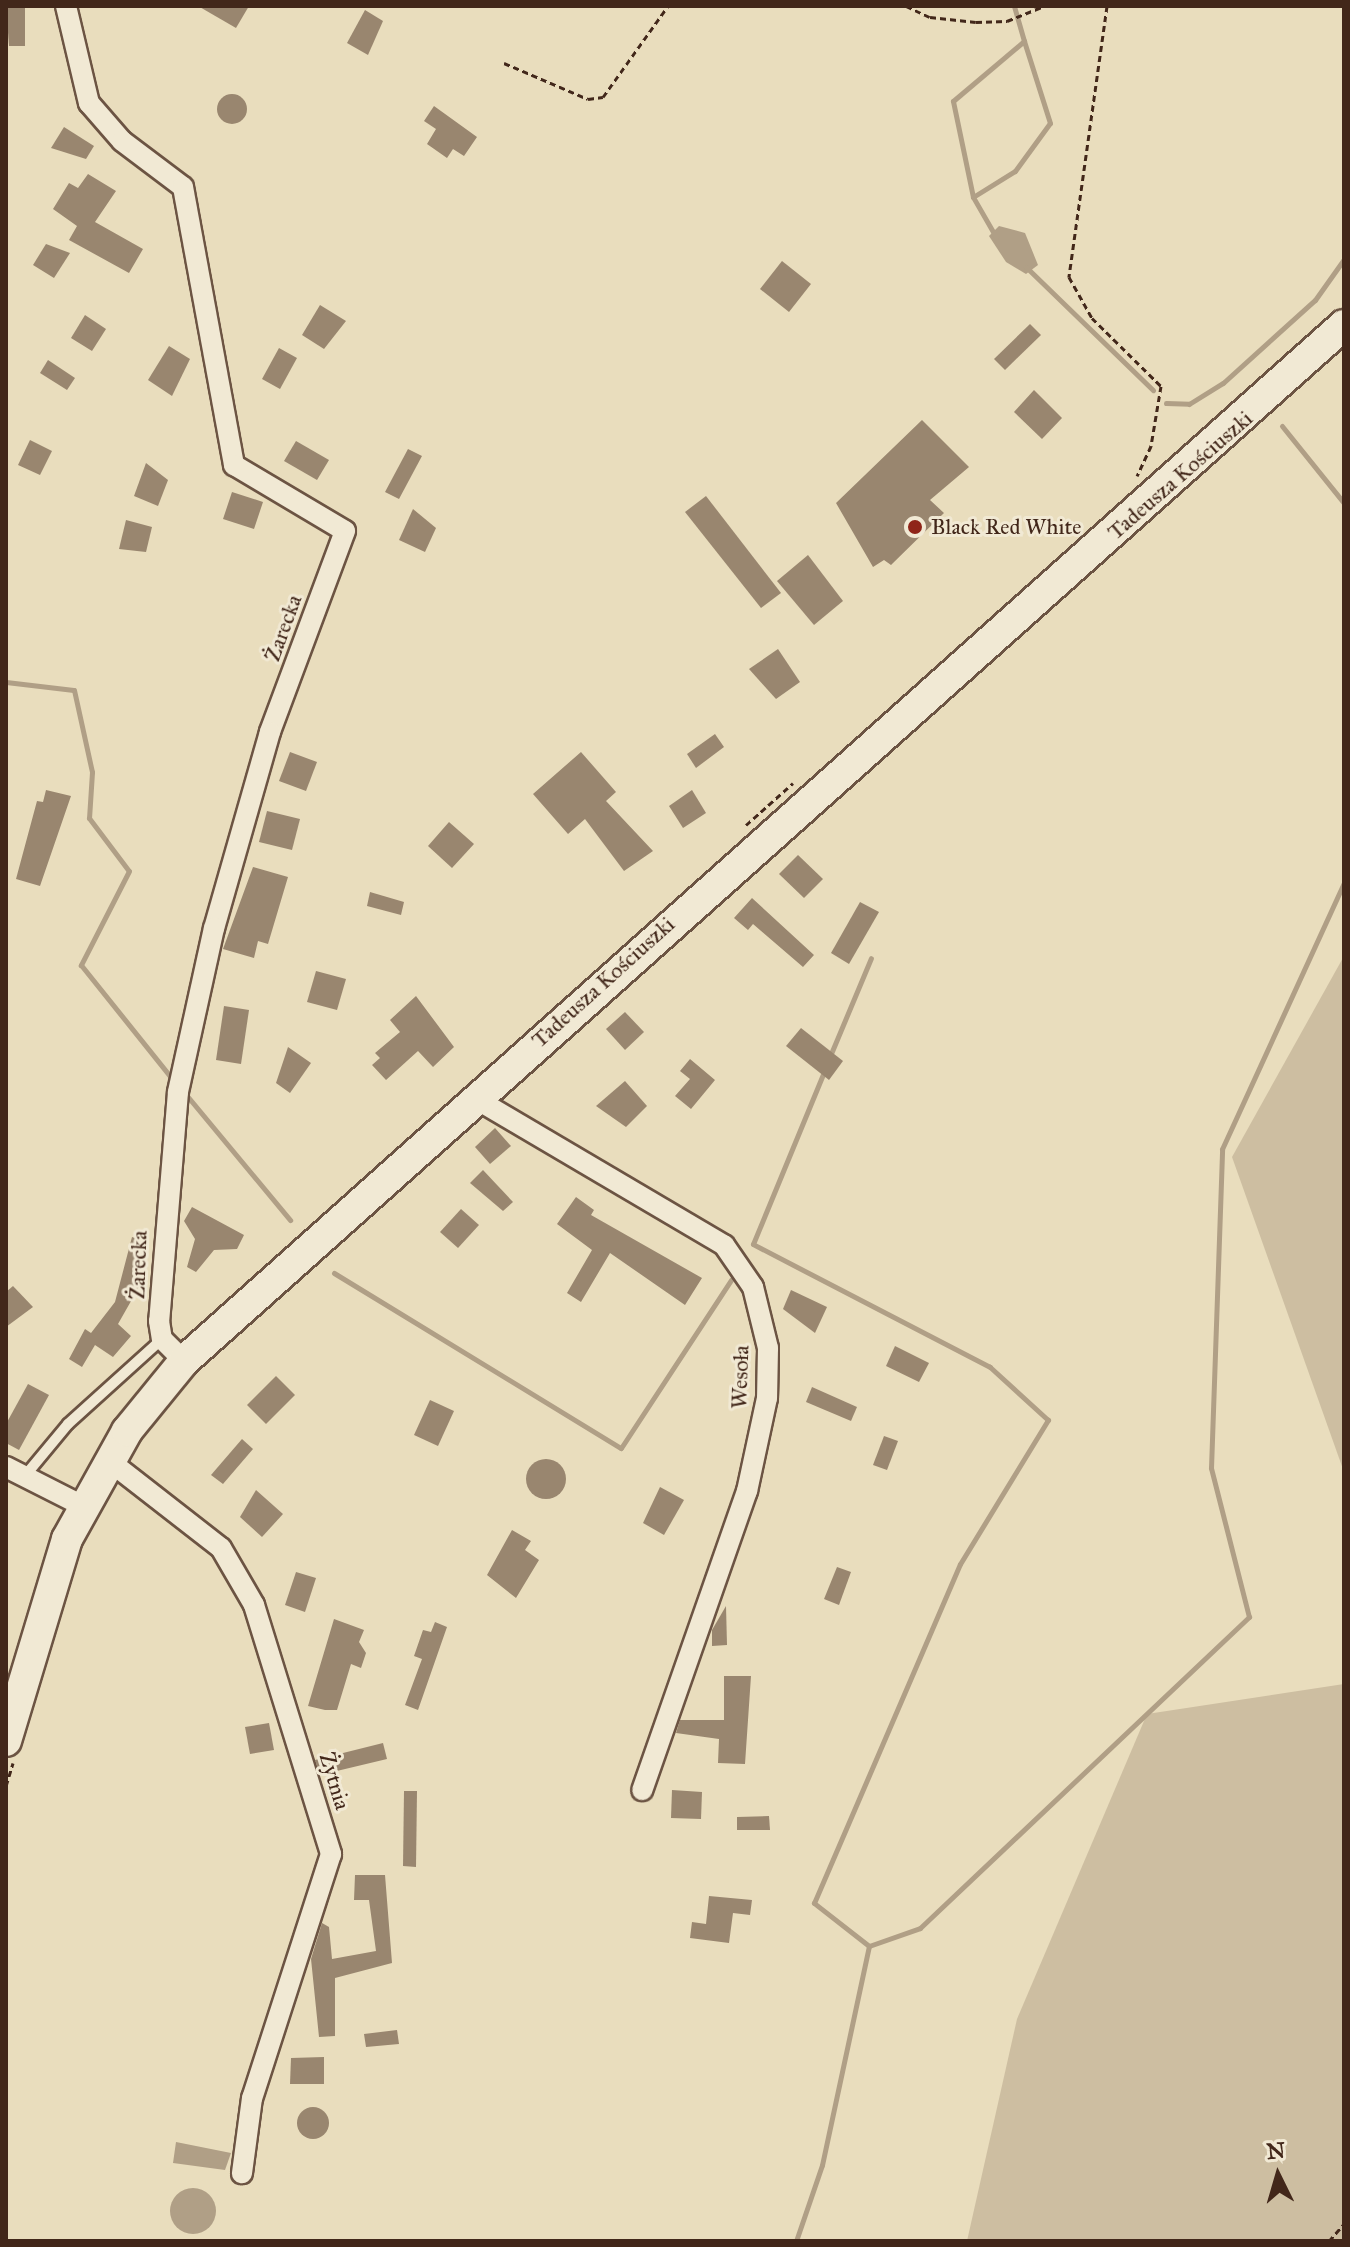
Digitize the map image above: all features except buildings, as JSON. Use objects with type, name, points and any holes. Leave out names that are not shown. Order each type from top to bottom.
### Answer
[{"type":"main road","name":"Tadeusza Kościuszki","points":[[10,1749],[48,1591],[83,1506],[108,1460],[184,1361],[1279,389],[1344,325]]},
{"type":"street","name":"Żarecka","points":[[66,6],[89,103],[122,141],[183,187],[234,465],[345,531],[270,732],[214,928],[178,1092],[162,1233],[162,1339]]},
{"type":"street","name":"Wesoła","points":[[476,1099],[724,1245],[753,1287],[768,1348],[767,1398],[747,1491],[642,1790]]},
{"type":"street","points":[[162,1339],[184,1361]]},
{"type":"street","name":"Żytnia","points":[[108,1460],[221,1548],[254,1605],[331,1854],[252,2098],[242,2173]]},
{"type":"street","points":[[15,1472],[83,1506]]},
{"type":"lane","points":[[15,1472],[162,1339]]},
{"type":"path","points":[[504,63],[588,99],[603,97],[668,6]]},
{"type":"path","points":[[906,6],[930,17],[976,22],[1007,21],[1044,6]]},
{"type":"path","points":[[1107,6],[1069,277],[1092,318],[1161,386],[1151,446],[1134,483]]},
{"type":"path","points":[[6,1786],[10,1749]]},
{"type":"path","points":[[1329,2241],[1344,2224]]},
{"type":"shaded area","points":[[999,226],[1025,233],[1038,265],[1026,274],[1006,262],[989,236]]},
{"type":"shaded area","points":[[1344,956],[1344,1472],[1232,1157]]},
{"type":"shaded area","points":[[1344,1684],[1344,2241],[967,2241],[1017,2019],[1147,1714]]},
{"type":"shaded area","points":[[176,2142],[231,2153],[225,2170],[173,2163]]},
{"type":"shaded area","points":[[193,2188],[210,2194],[216,2211],[210,2228],[193,2234],[176,2228],[170,2211],[176,2194]]},
{"type":"waterway","points":[[996,237],[973,197],[953,101],[1024,41],[1014,6]]},
{"type":"waterway","points":[[973,197],[1015,171],[1050,123],[1024,41]]},
{"type":"waterway","points":[[1166,403],[1189,404],[1223,383],[1315,300],[1344,259]]},
{"type":"waterway","points":[[1026,267],[1153,390]]},
{"type":"waterway","points":[[1282,426],[1344,503]]},
{"type":"waterway","points":[[6,682],[74,690],[92,772],[89,818],[129,871],[81,965],[170,1076]]},
{"type":"waterway","points":[[869,1946],[920,1928],[1249,1617],[1211,1468],[1222,1149],[1344,882]]},
{"type":"waterway","points":[[830,1056],[871,958]]},
{"type":"waterway","points":[[796,2241],[822,2165],[869,1946],[814,1903],[960,1564],[1048,1420],[990,1367],[753,1244],[825,1069]]},
{"type":"waterway","points":[[188,1097],[290,1220]]},
{"type":"waterway","points":[[334,1273],[621,1448],[731,1280]]},
{"type":"place","name":"Black Red White","points":[[915,527]]}]
